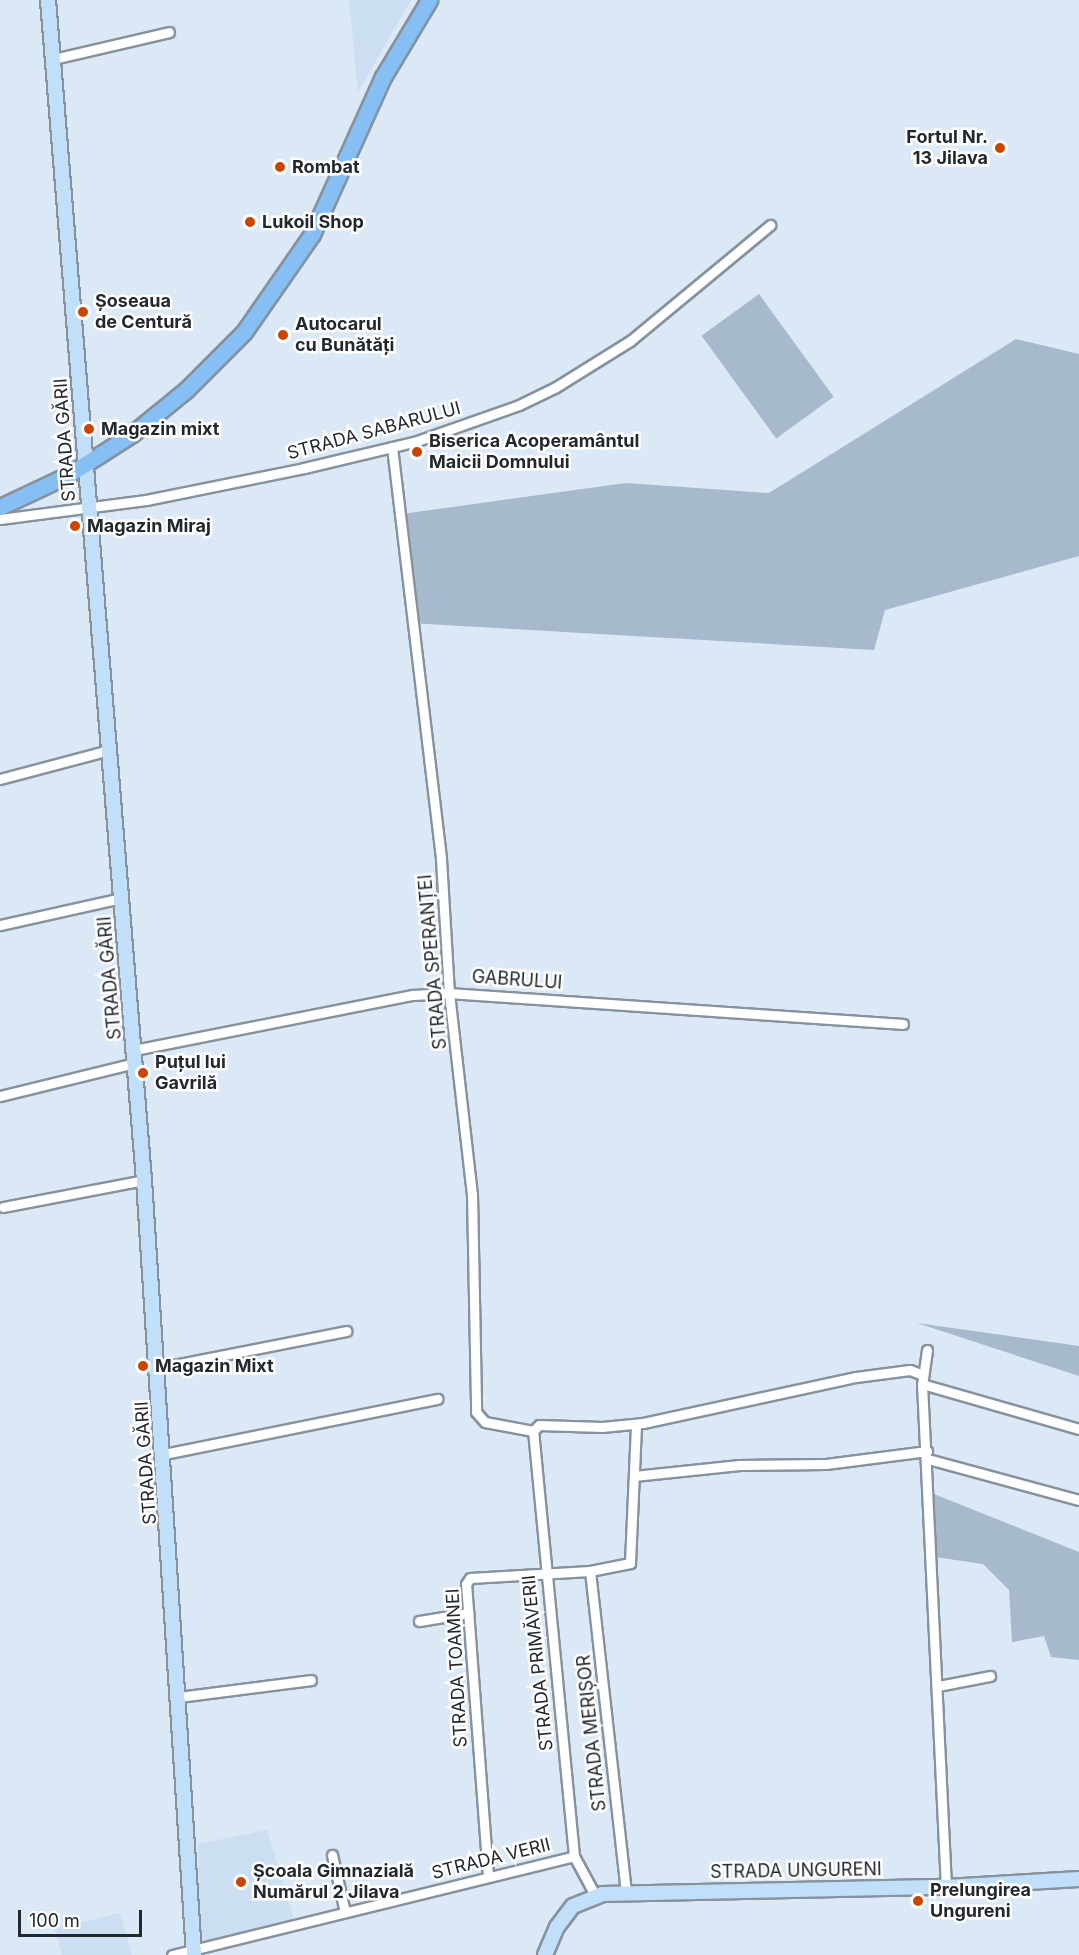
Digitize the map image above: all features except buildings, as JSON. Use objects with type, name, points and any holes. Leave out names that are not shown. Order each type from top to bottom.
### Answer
[{"type":"main road","name":"STRADA GĂRII","points":[[48,0],[158,1368],[193,1952]]},
{"type":"main road","points":[[0,507],[86,465],[132,434],[186,390],[231,346],[277,288],[324,211],[383,77],[429,0]]},
{"type":"main road","name":"STRADA UNGURENI","points":[[545,1955],[565,1916],[573,1906],[595,1895],[626,1892],[946,1887],[1079,1879]]},
{"type":"street","points":[[53,59],[169,32]]},
{"type":"street","name":"STRADA SABARULUI","points":[[0,519],[89,508],[392,447],[519,405],[594,365],[664,316],[770,225]]},
{"type":"street","name":"STRADA SPERANȚEI","points":[[392,447],[441,859],[449,993],[472,1194],[476,1412],[485,1422],[536,1428],[636,1424],[856,1377],[910,1370],[922,1379],[1079,1429]]},
{"type":"street","points":[[0,779],[109,750]]},
{"type":"street","points":[[0,925],[122,898]]},
{"type":"street","name":"GABRULUI","points":[[0,1096],[134,1056],[412,995],[449,993],[903,1024]]},
{"type":"street","points":[[3,1207],[144,1180]]},
{"type":"street","points":[[158,1368],[346,1331]]},
{"type":"street","points":[[927,1350],[922,1379],[946,1887]]},
{"type":"street","points":[[164,1454],[438,1399]]},
{"type":"street","name":"STRADA TOAMNEI","points":[[488,1876],[466,1584],[470,1578],[590,1571],[630,1563],[636,1424]]},
{"type":"street","name":"STRADA PRIMĂVERII","points":[[536,1428],[545,1574],[574,1856],[595,1895]]},
{"type":"street","points":[[634,1476],[738,1465],[826,1464],[927,1455],[1079,1500]]},
{"type":"street","name":"STRADA MERIȘOR","points":[[590,1571],[626,1892]]},
{"type":"street","points":[[419,1621],[468,1613]]},
{"type":"street","points":[[938,1686],[990,1676]]},
{"type":"street","points":[[179,1697],[310,1680]]},
{"type":"street","points":[[332,1855],[345,1912]]},
{"type":"street","name":"STRADA VERII","points":[[172,1955],[193,1952],[574,1856]]},
{"type":"shaded area","points":[[349,0],[411,0],[358,92]]},
{"type":"shaded area","points":[[759,294],[834,397],[776,438],[702,336]]},
{"type":"shaded area","points":[[1016,339],[1079,354],[1079,556],[885,610],[874,650],[409,623],[395,515],[626,483],[769,493]]},
{"type":"shaded area","points":[[917,1323],[1079,1346],[1079,1376]]},
{"type":"shaded area","points":[[934,1494],[1079,1552],[1079,1660],[1051,1657],[1044,1636],[1012,1642],[1009,1590],[983,1564],[935,1557]]},
{"type":"shaded area","name":"Școala Gimnazială Numărul 2 Jilava","points":[[267,1830],[294,1920],[200,1944],[198,1844]]},
{"type":"shaded area","points":[[120,1913],[132,1955],[62,1955],[55,1929]]},
{"type":"place","name":"Fortul Nr. 13 Jilava","points":[[1000,148]]},
{"type":"place","name":"Rombat","points":[[280,167]]},
{"type":"place","name":"Lukoil Shop","points":[[250,222]]},
{"type":"place","name":"Șoseaua de Centură","points":[[83,312]]},
{"type":"place","name":"Autocarul cu Bunătăți","points":[[283,335]]},
{"type":"place","name":"Magazin mixt","points":[[89,429]]},
{"type":"place","name":"Biserica Acoperamântul Maicii Domnului","points":[[417,452]]},
{"type":"place","name":"Magazin Miraj","points":[[75,526]]},
{"type":"place","name":"Puțul lui Gavrilă","points":[[143,1073]]},
{"type":"place","name":"Magazin Mixt","points":[[143,1366]]},
{"type":"place","name":"Școala Gimnazială Numărul 2 Jilava","points":[[241,1882]]},
{"type":"place","name":"Prelungirea Ungureni","points":[[918,1901]]}]
